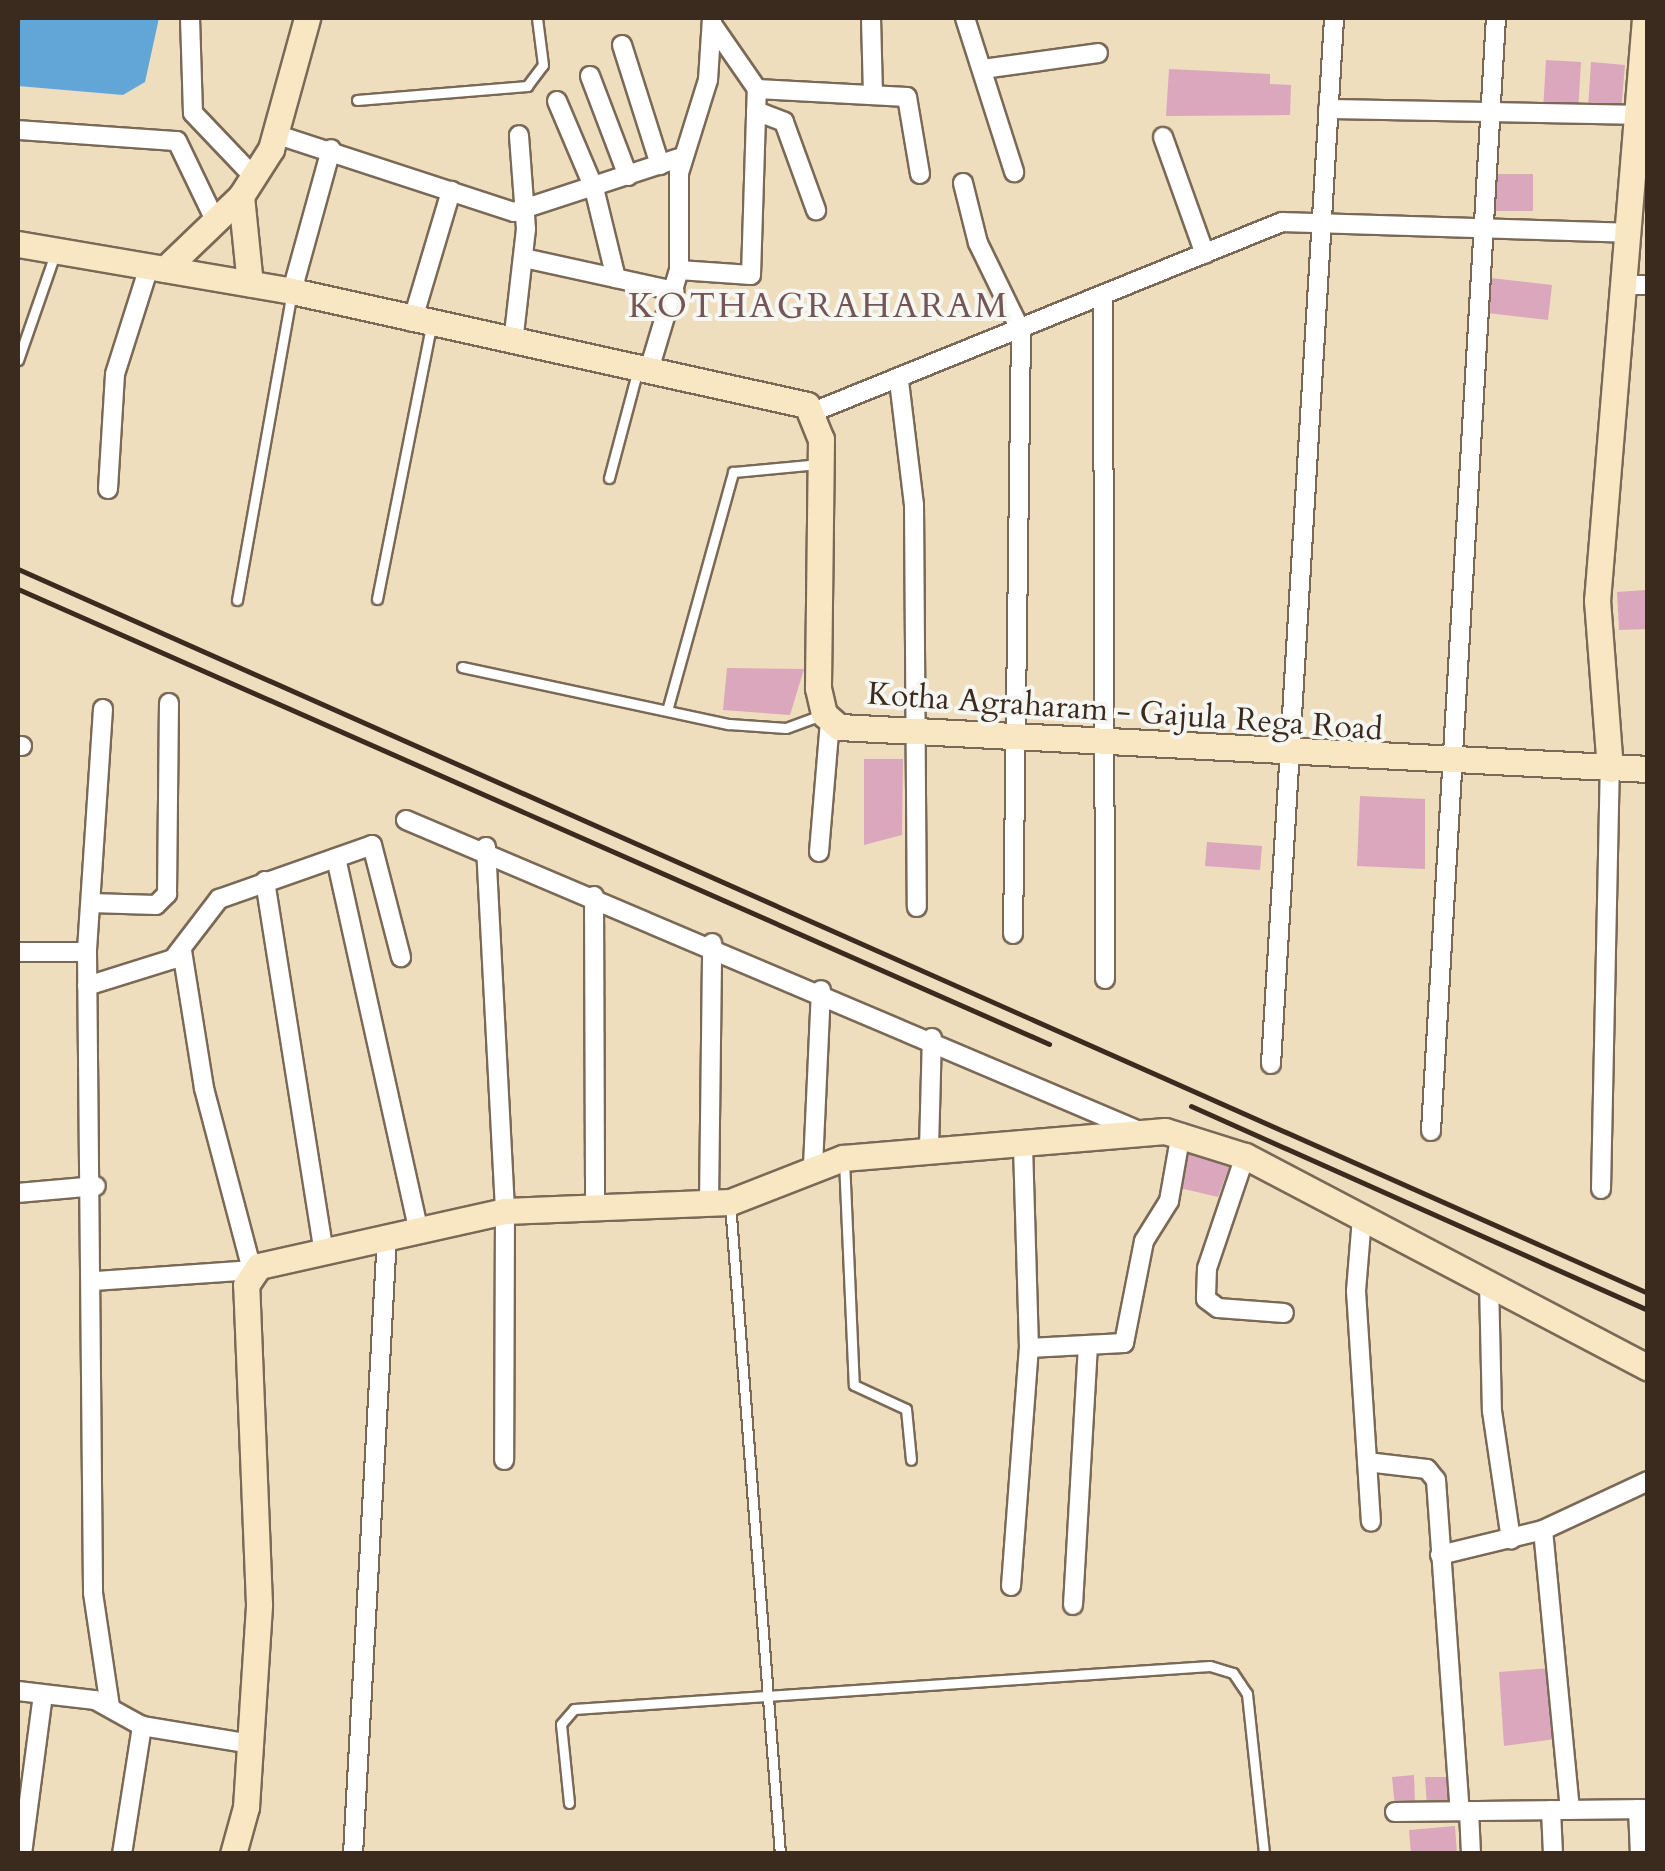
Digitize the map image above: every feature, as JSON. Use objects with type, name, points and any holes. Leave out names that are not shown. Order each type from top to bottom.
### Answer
[{"type":"street","points":[[190,18],[193,113],[247,187],[250,284]]},
{"type":"street","points":[[108,489],[115,374],[157,268],[216,220],[247,187],[278,135],[307,18]]},
{"type":"street","points":[[871,18],[873,94]]},
{"type":"street","points":[[965,18],[1014,172]]},
{"type":"street","points":[[1271,1064],[1285,756],[1334,18]]},
{"type":"street","points":[[1431,1131],[1496,18]]},
{"type":"street","points":[[1601,1189],[1610,769],[1597,601],[1635,285],[1626,234],[1645,53],[1645,18]]},
{"type":"street","points":[[679,270],[751,275],[757,89],[712,20]]},
{"type":"street","points":[[644,369],[679,270],[682,157],[708,80],[712,20]]},
{"type":"street","points":[[622,45],[660,165]]},
{"type":"street","points":[[983,69],[1098,53]]},
{"type":"street","points":[[590,76],[628,176]]},
{"type":"street","points":[[757,89],[907,98],[920,174]]},
{"type":"street","points":[[557,102],[594,188],[616,278]]},
{"type":"street","points":[[1328,109],[1636,116]]},
{"type":"street","points":[[756,111],[784,122],[816,210]]},
{"type":"street","points":[[18,130],[177,141],[216,220]]},
{"type":"street","points":[[278,135],[452,191],[526,210],[682,157]]},
{"type":"street","points":[[514,343],[526,210],[519,135]]},
{"type":"street","points":[[1163,137],[1205,254]]},
{"type":"street","points":[[292,292],[331,149]]},
{"type":"street","points":[[963,183],[983,255],[1022,331],[1014,934]]},
{"type":"street","points":[[422,324],[452,191]]},
{"type":"street","points":[[18,244],[56,254],[292,292],[422,324],[795,399],[813,412],[1103,299],[1272,226],[1320,219],[1626,234]]},
{"type":"street","points":[[524,258],[674,291]]},
{"type":"street","points":[[1103,299],[1107,745],[1104,979]]},
{"type":"street","points":[[898,381],[914,505],[917,906]]},
{"type":"street","name":"Kotha Agraharam - Gajula Rega Road","points":[[813,412],[821,464],[827,718],[918,734],[1014,740],[1454,765],[1648,769]]},
{"type":"street","points":[[91,903],[156,905],[167,894],[170,703]]},
{"type":"street","points":[[103,709],[87,986],[96,1186],[94,1593],[110,1707]]},
{"type":"street","points":[[819,852],[827,718]]},
{"type":"street","points":[[406,820],[486,847],[1139,1131]]},
{"type":"street","points":[[87,986],[182,951],[219,899],[376,846],[400,957]]},
{"type":"street","points":[[486,847],[505,1212],[504,1460]]},
{"type":"street","points":[[336,858],[418,1227]]},
{"type":"street","points":[[266,881],[324,1252]]},
{"type":"street","points":[[594,896],[595,1208]]},
{"type":"street","points":[[712,943],[720,1203]]},
{"type":"street","points":[[182,951],[204,1088],[252,1270],[260,1604],[252,1744],[233,1854]]},
{"type":"street","points":[[18,952],[87,952]]},
{"type":"street","points":[[813,1166],[821,990]]},
{"type":"street","points":[[929,1150],[932,1038]]},
{"type":"street","points":[[95,1281],[252,1270],[418,1227],[505,1212],[720,1203],[813,1166],[844,1158],[1139,1131],[1181,1133],[1245,1156],[1648,1368]]},
{"type":"street","points":[[1029,1348],[1118,1347],[1128,1336],[1144,1241],[1169,1201],[1181,1133]]},
{"type":"street","points":[[1011,1586],[1029,1348],[1023,1140]]},
{"type":"street","points":[[1245,1156],[1207,1268],[1206,1299],[1218,1308],[1284,1313]]},
{"type":"street","points":[[18,1193],[96,1186]]},
{"type":"street","points":[[1362,1218],[1356,1277],[1371,1522]]},
{"type":"street","points":[[352,1854],[387,1236]]},
{"type":"street","points":[[1488,1282],[1492,1411],[1512,1540]]},
{"type":"street","points":[[1073,1605],[1088,1348]]},
{"type":"street","points":[[1368,1462],[1433,1472],[1471,1854]]},
{"type":"street","points":[[1440,1555],[1543,1530],[1648,1481]]},
{"type":"street","points":[[1543,1530],[1560,1810],[1553,1854]]},
{"type":"street","points":[[18,1692],[110,1707],[142,1726],[252,1744]]},
{"type":"street","points":[[22,1854],[43,1695]]},
{"type":"street","points":[[122,1854],[142,1726]]},
{"type":"street","points":[[1395,1812],[1643,1809],[1640,1854]]},
{"type":"lane","points":[[357,100],[526,86],[543,65],[536,18]]},
{"type":"lane","points":[[18,360],[56,254]]},
{"type":"lane","points":[[237,600],[292,292]]},
{"type":"lane","points":[[378,599],[422,324]]},
{"type":"lane","points":[[609,478],[644,369]]},
{"type":"lane","points":[[668,707],[732,472],[821,464]]},
{"type":"lane","points":[[462,667],[771,729],[827,718]]},
{"type":"lane","points":[[844,1158],[854,1385],[906,1409],[911,1460]]},
{"type":"lane","points":[[720,1203],[780,1854]]},
{"type":"lane","points":[[568,1804],[566,1712],[1222,1668],[1247,1694],[1264,1854]]},
{"type":"water","points":[[18,18],[159,18],[145,82],[123,95],[18,86]]},
{"type":"building","points":[[1546,60],[1581,62],[1578,113],[1543,111]]},
{"type":"building","points":[[1591,62],[1625,65],[1621,111],[1588,109]]},
{"type":"building","points":[[1169,69],[1270,74],[1270,84],[1291,85],[1290,115],[1166,116]]},
{"type":"building","points":[[1493,174],[1533,174],[1533,211],[1493,211]]},
{"type":"building","points":[[1491,278],[1552,285],[1548,320],[1487,313]]},
{"type":"building","points":[[1646,590],[1648,629],[1619,630],[1617,592]]},
{"type":"building","points":[[727,668],[804,669],[790,715],[723,710]]},
{"type":"building","points":[[864,759],[903,759],[902,835],[864,845]]},
{"type":"building","points":[[1360,796],[1425,799],[1425,869],[1357,866]]},
{"type":"building","points":[[1207,842],[1262,846],[1260,870],[1205,866]]},
{"type":"building","points":[[1190,1143],[1232,1159],[1218,1197],[1180,1188]]},
{"type":"building","points":[[1552,1668],[1556,1739],[1504,1746],[1499,1672]]},
{"type":"building","points":[[1414,1775],[1415,1806],[1395,1807],[1392,1777]]},
{"type":"building","points":[[1425,1777],[1446,1777],[1449,1805],[1427,1806]]},
{"type":"building","points":[[1455,1826],[1457,1854],[1411,1854],[1409,1830]]},
{"type":"railway","points":[[18,569],[1648,1293]]},
{"type":"railway","points":[[18,589],[1049,1044]]},
{"type":"railway","points":[[1191,1106],[1648,1310]]},
{"type":"district","name":"KOTHAGRAHARAM","points":[[819,306]]}]
